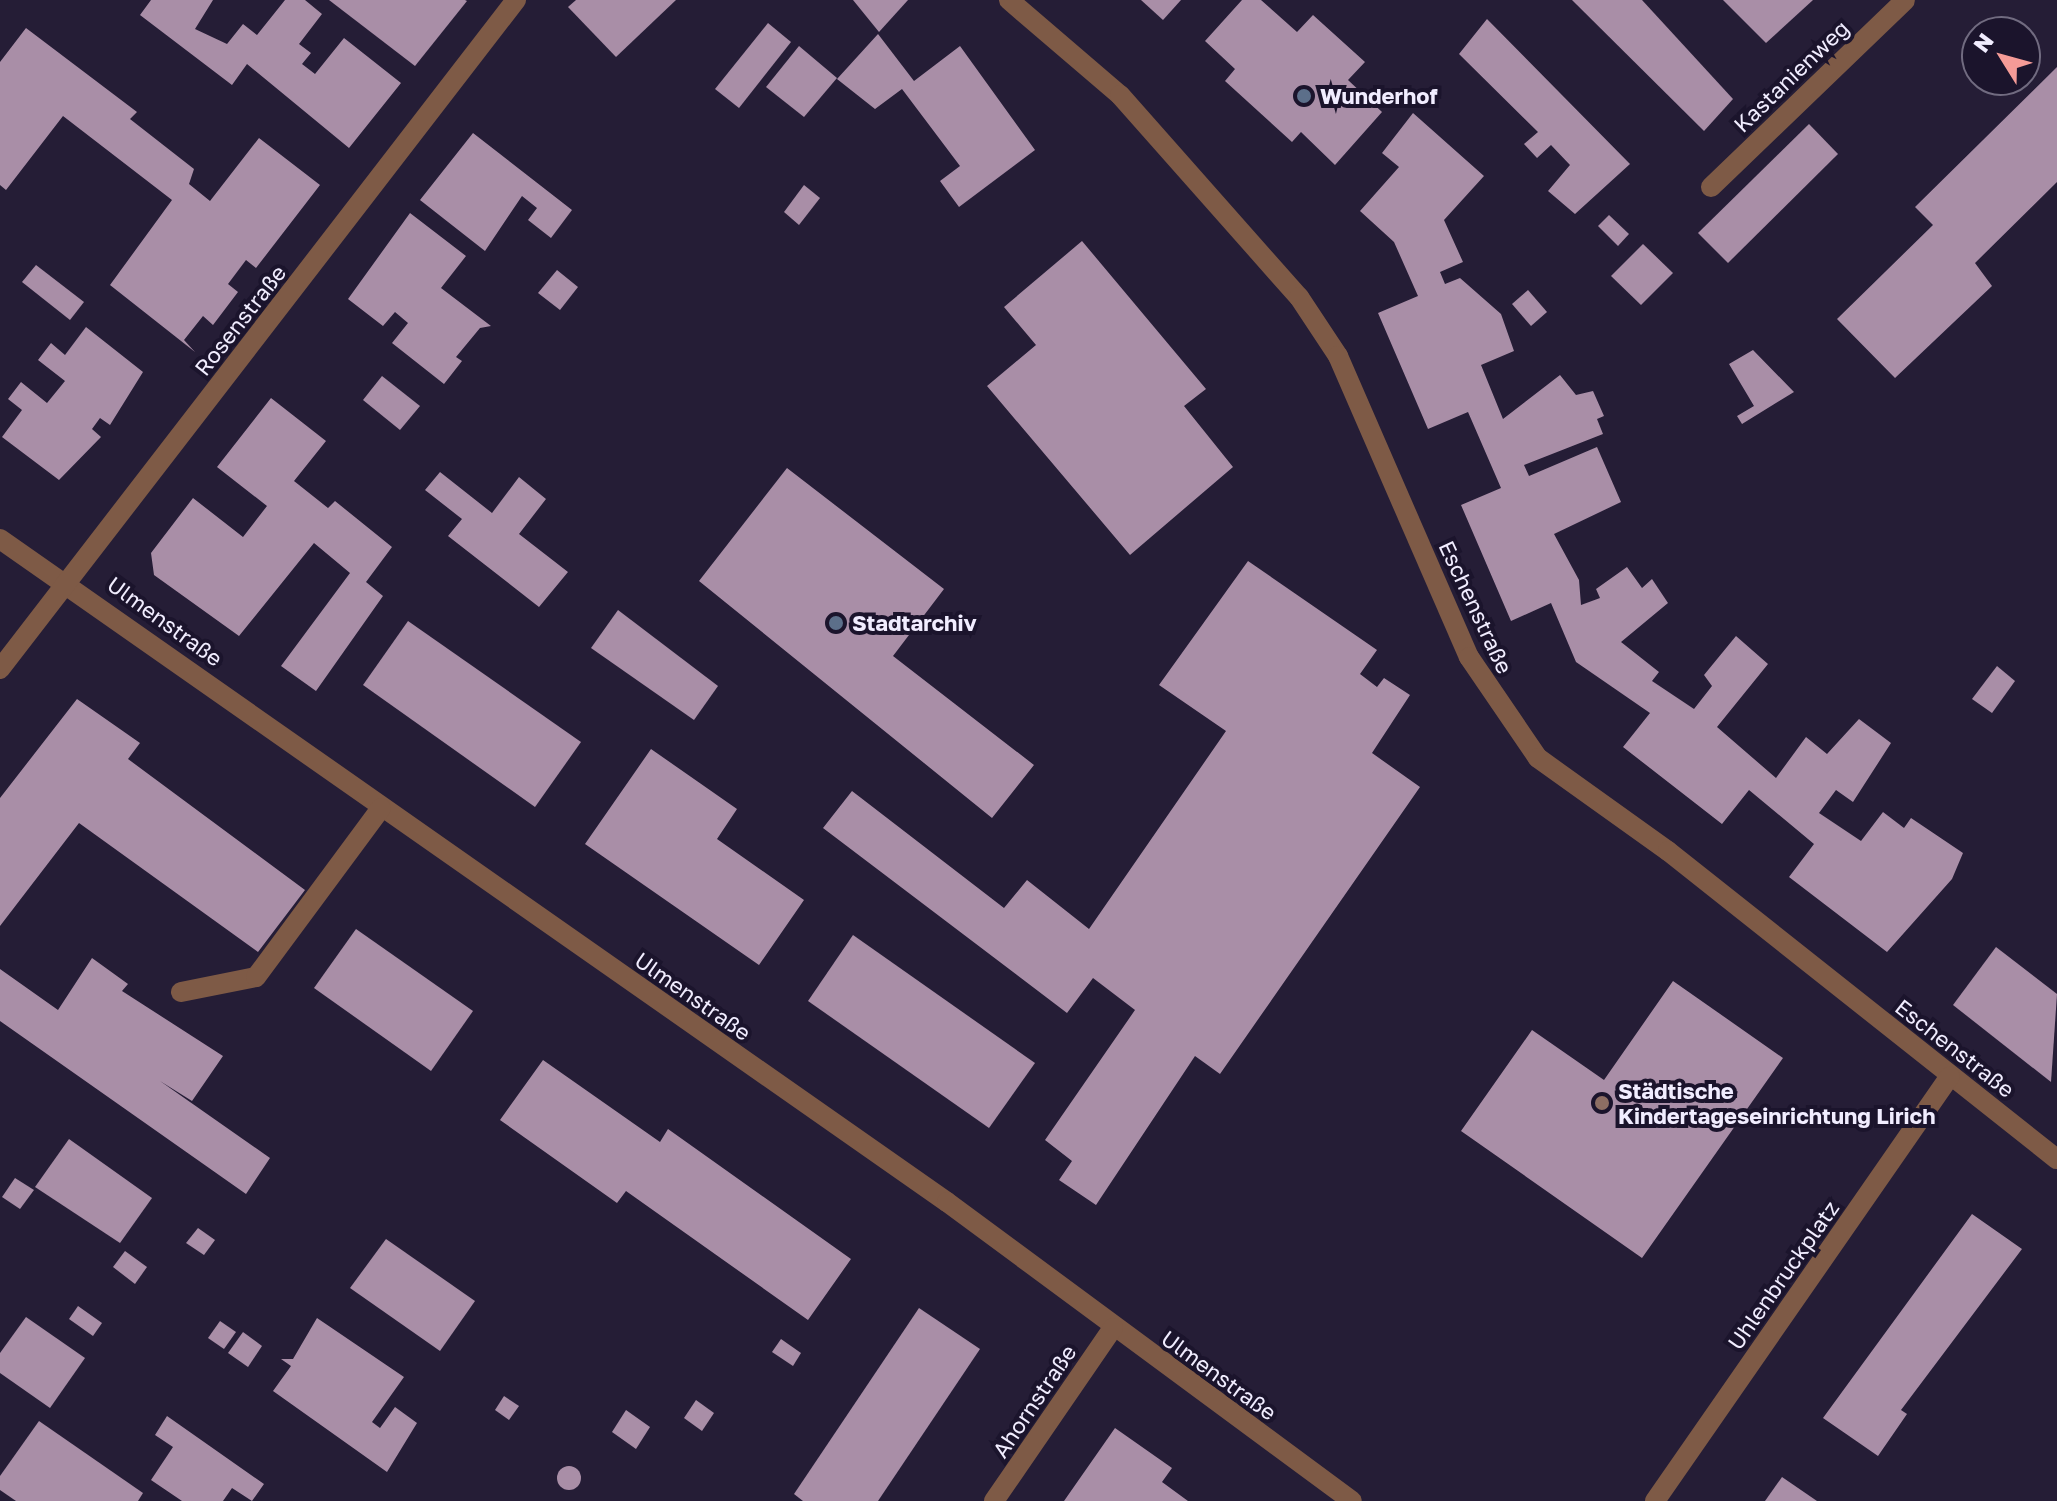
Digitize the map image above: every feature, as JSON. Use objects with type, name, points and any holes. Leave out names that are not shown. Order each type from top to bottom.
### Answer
[{"type":"street","name":"Rosenstraße","points":[[0,669],[516,0]]},
{"type":"street","name":"Eschenstraße","points":[[1009,0],[1120,95],[1299,297],[1338,356],[1469,657],[1538,758],[1668,851],[2057,1159]]},
{"type":"street","name":"Kastanienweg","points":[[1711,187],[1905,0]]},
{"type":"street","name":"Ulmenstraße","points":[[0,539],[67,581],[381,808],[947,1202],[1113,1328],[1352,1501]]},
{"type":"street","points":[[181,992],[256,977],[381,808]]},
{"type":"street","name":"Uhlenbruckplatz","points":[[1655,1501],[1950,1076]]},
{"type":"street","name":"Ahornstraße","points":[[994,1501],[1113,1328]]},
{"type":"building","points":[[151,0],[213,0],[195,29],[227,44],[243,24],[257,35],[285,0],[305,0],[322,14],[299,44],[311,53],[302,64],[315,74],[344,38],[401,83],[349,148],[247,64],[232,85],[140,15]]},
{"type":"building","points":[[329,0],[465,0],[467,1],[415,66]]},
{"type":"building","points":[[576,0],[676,0],[616,57],[568,7]]},
{"type":"building","points":[[853,0],[908,0],[879,32]]},
{"type":"building","points":[[1141,0],[1181,0],[1163,20]]},
{"type":"building","name":"Wunderhof","points":[[1242,0],[1261,0],[1297,32],[1313,15],[1365,62],[1348,80],[1382,112],[1335,165],[1301,132],[1292,142],[1225,81],[1235,69],[1205,41]]},
{"type":"building","points":[[1572,0],[1642,0],[1733,99],[1704,131]]},
{"type":"building","points":[[1723,0],[1813,0],[1766,43]]},
{"type":"building","points":[[1487,19],[1630,164],[1575,214],[1548,191],[1570,165],[1551,145],[1537,158],[1524,144],[1538,132],[1459,54]]},
{"type":"building","points":[[768,23],[791,42],[739,108],[715,89]]},
{"type":"building","points":[[26,28],[137,112],[130,119],[194,169],[189,184],[210,201],[259,138],[320,185],[256,268],[246,260],[228,284],[238,292],[213,325],[203,316],[184,340],[195,352],[110,285],[172,200],[63,116],[6,190],[0,185],[0,62]]},
{"type":"building","points":[[878,34],[914,81],[960,46],[1035,150],[959,207],[940,181],[960,166],[902,89],[875,109],[837,79]]},
{"type":"building","points":[[799,46],[837,78],[804,117],[766,87]]},
{"type":"building","points":[[2057,67],[2057,182],[1975,263],[1992,286],[1895,378],[1837,319],[1933,225],[1915,207],[2028,96],[2041,96],[2041,83]]},
{"type":"building","points":[[1413,113],[1484,176],[1444,220],[1463,262],[1440,272],[1445,284],[1460,278],[1501,314],[1514,351],[1481,365],[1503,419],[1560,375],[1576,395],[1593,391],[1604,416],[1597,419],[1603,434],[1524,465],[1529,476],[1597,447],[1621,502],[1554,534],[1579,580],[1581,605],[1600,598],[1596,589],[1627,567],[1642,588],[1652,579],[1668,603],[1621,642],[1659,672],[1652,681],[1694,709],[1712,686],[1704,675],[1736,636],[1768,664],[1717,727],[1776,778],[1806,737],[1827,754],[1859,719],[1891,743],[1853,802],[1836,790],[1819,813],[1861,841],[1883,812],[1904,828],[1911,818],[1963,853],[1952,879],[1887,952],[1789,877],[1814,844],[1749,790],[1722,824],[1623,747],[1650,713],[1576,662],[1551,603],[1511,621],[1461,505],[1501,488],[1468,412],[1428,429],[1378,313],[1418,296],[1394,242],[1360,211],[1399,167],[1382,153]]},
{"type":"building","points":[[1809,124],[1838,154],[1728,263],[1698,233]]},
{"type":"building","points":[[473,133],[572,210],[551,238],[528,220],[537,208],[522,196],[485,251],[420,200]]},
{"type":"building","points":[[804,185],[820,198],[799,225],[784,212]]},
{"type":"building","points":[[410,213],[466,256],[441,288],[491,326],[480,328],[456,357],[462,361],[444,384],[392,343],[408,323],[395,312],[383,326],[348,299]]},
{"type":"building","points":[[1609,215],[1629,234],[1618,246],[1598,226]]},
{"type":"building","points":[[1082,241],[1206,389],[1184,406],[1233,467],[1130,555],[987,386],[1036,345],[1004,307]]},
{"type":"building","points":[[1643,244],[1673,273],[1641,305],[1611,276]]},
{"type":"building","points":[[36,265],[84,302],[70,320],[22,282]]},
{"type":"building","points":[[557,270],[578,287],[560,310],[538,293]]},
{"type":"building","points":[[1528,290],[1547,312],[1531,326],[1512,304]]},
{"type":"building","points":[[86,327],[143,372],[110,425],[100,418],[92,429],[101,437],[59,480],[2,437],[22,410],[8,399],[21,382],[47,403],[65,381],[38,360],[51,343],[65,355]]},
{"type":"building","points":[[1753,350],[1794,392],[1742,424],[1737,416],[1754,406],[1729,364]]},
{"type":"building","points":[[382,376],[420,406],[400,430],[363,400]]},
{"type":"building","points":[[271,398],[326,441],[294,481],[328,508],[335,501],[392,547],[366,582],[383,596],[316,691],[281,666],[350,573],[314,543],[239,636],[154,575],[151,553],[193,498],[243,537],[267,506],[217,467]]},
{"type":"building","name":"Stadtarchiv","points":[[787,468],[944,589],[893,656],[1034,765],[992,818],[699,581]]},
{"type":"building","points":[[440,472],[492,513],[519,477],[546,499],[519,534],[568,572],[539,607],[448,536],[462,519],[425,490]]},
{"type":"building","points":[[1248,561],[1377,650],[1360,674],[1377,687],[1384,678],[1410,695],[1372,753],[1420,787],[1220,1074],[1195,1056],[1096,1205],[1059,1180],[1072,1161],[1045,1140],[1135,1010],[1093,978],[1067,1013],[823,828],[852,791],[1004,908],[1027,880],[1089,929],[1226,731],[1159,685]]},
{"type":"building","points":[[618,610],[718,686],[694,720],[591,648]]},
{"type":"building","points":[[408,621],[581,742],[535,807],[363,685]]},
{"type":"building","points":[[1997,666],[2015,681],[1992,713],[1972,699]]},
{"type":"building","points":[[77,699],[140,743],[128,759],[305,890],[258,952],[79,823],[0,926],[0,798]]},
{"type":"building","points":[[651,749],[737,809],[717,839],[804,900],[759,965],[585,844]]},
{"type":"building","points":[[356,929],[473,1011],[431,1071],[314,988]]},
{"type":"building","points":[[853,935],[1035,1063],[989,1128],[808,1001]]},
{"type":"building","points":[[1996,947],[2057,994],[2051,1082],[1953,1005]]},
{"type":"building","points":[[92,958],[128,984],[122,991],[223,1056],[192,1101],[160,1081],[270,1158],[246,1194],[0,1021],[0,969],[58,1010]]},
{"type":"building","points":[[1673,981],[1783,1058],[1642,1258],[1461,1131],[1532,1030],[1604,1080]]},
{"type":"building","points":[[543,1060],[660,1142],[668,1129],[851,1259],[808,1320],[626,1191],[617,1203],[500,1120]]},
{"type":"building","points":[[69,1139],[152,1198],[120,1243],[35,1187]]},
{"type":"building","points":[[15,1178],[34,1190],[20,1209],[2,1197]]},
{"type":"building","points":[[1972,1214],[2022,1249],[1901,1410],[1907,1414],[1878,1456],[1823,1418]]},
{"type":"building","points":[[198,1228],[215,1240],[204,1255],[186,1243]]},
{"type":"building","points":[[386,1239],[475,1301],[440,1351],[350,1288]]},
{"type":"building","points":[[125,1251],[147,1267],[135,1284],[113,1267]]},
{"type":"building","points":[[78,1306],[102,1323],[93,1336],[69,1319]]},
{"type":"building","points":[[919,1308],[980,1349],[878,1501],[803,1501],[794,1494]]},
{"type":"building","points":[[26,1317],[85,1358],[50,1408],[0,1373],[0,1353]]},
{"type":"building","points":[[317,1318],[404,1377],[372,1422],[380,1428],[395,1407],[417,1423],[387,1472],[273,1391],[291,1366],[281,1359],[293,1359]]},
{"type":"building","points":[[220,1321],[236,1332],[224,1349],[208,1338]]},
{"type":"building","points":[[243,1332],[262,1346],[248,1367],[228,1353]]},
{"type":"building","points":[[781,1339],[801,1353],[793,1366],[772,1352]]},
{"type":"building","points":[[504,1396],[519,1406],[509,1420],[495,1410]]},
{"type":"building","points":[[696,1400],[714,1413],[702,1431],[684,1418]]},
{"type":"building","points":[[626,1410],[650,1427],[636,1449],[612,1432]]},
{"type":"building","points":[[167,1416],[264,1484],[252,1501],[232,1488],[223,1501],[182,1501],[151,1480],[173,1447],[155,1435]]},
{"type":"building","points":[[39,1421],[143,1493],[138,1501],[16,1501],[0,1490],[0,1476]]},
{"type":"building","points":[[1115,1428],[1172,1468],[1162,1482],[1188,1501],[1064,1501]]},
{"type":"building","points":[[569,1466],[577,1470],[581,1478],[577,1486],[569,1490],[561,1486],[557,1478],[561,1470]]},
{"type":"building","points":[[1782,1477],[1817,1501],[1765,1501]]},
{"type":"place","name":"Wunderhof","points":[[1304,96]]},
{"type":"place","name":"Stadtarchiv","points":[[836,623]]},
{"type":"place","name":"Städtische Kindertageseinrichtung Lirich","points":[[1602,1103]]}]
